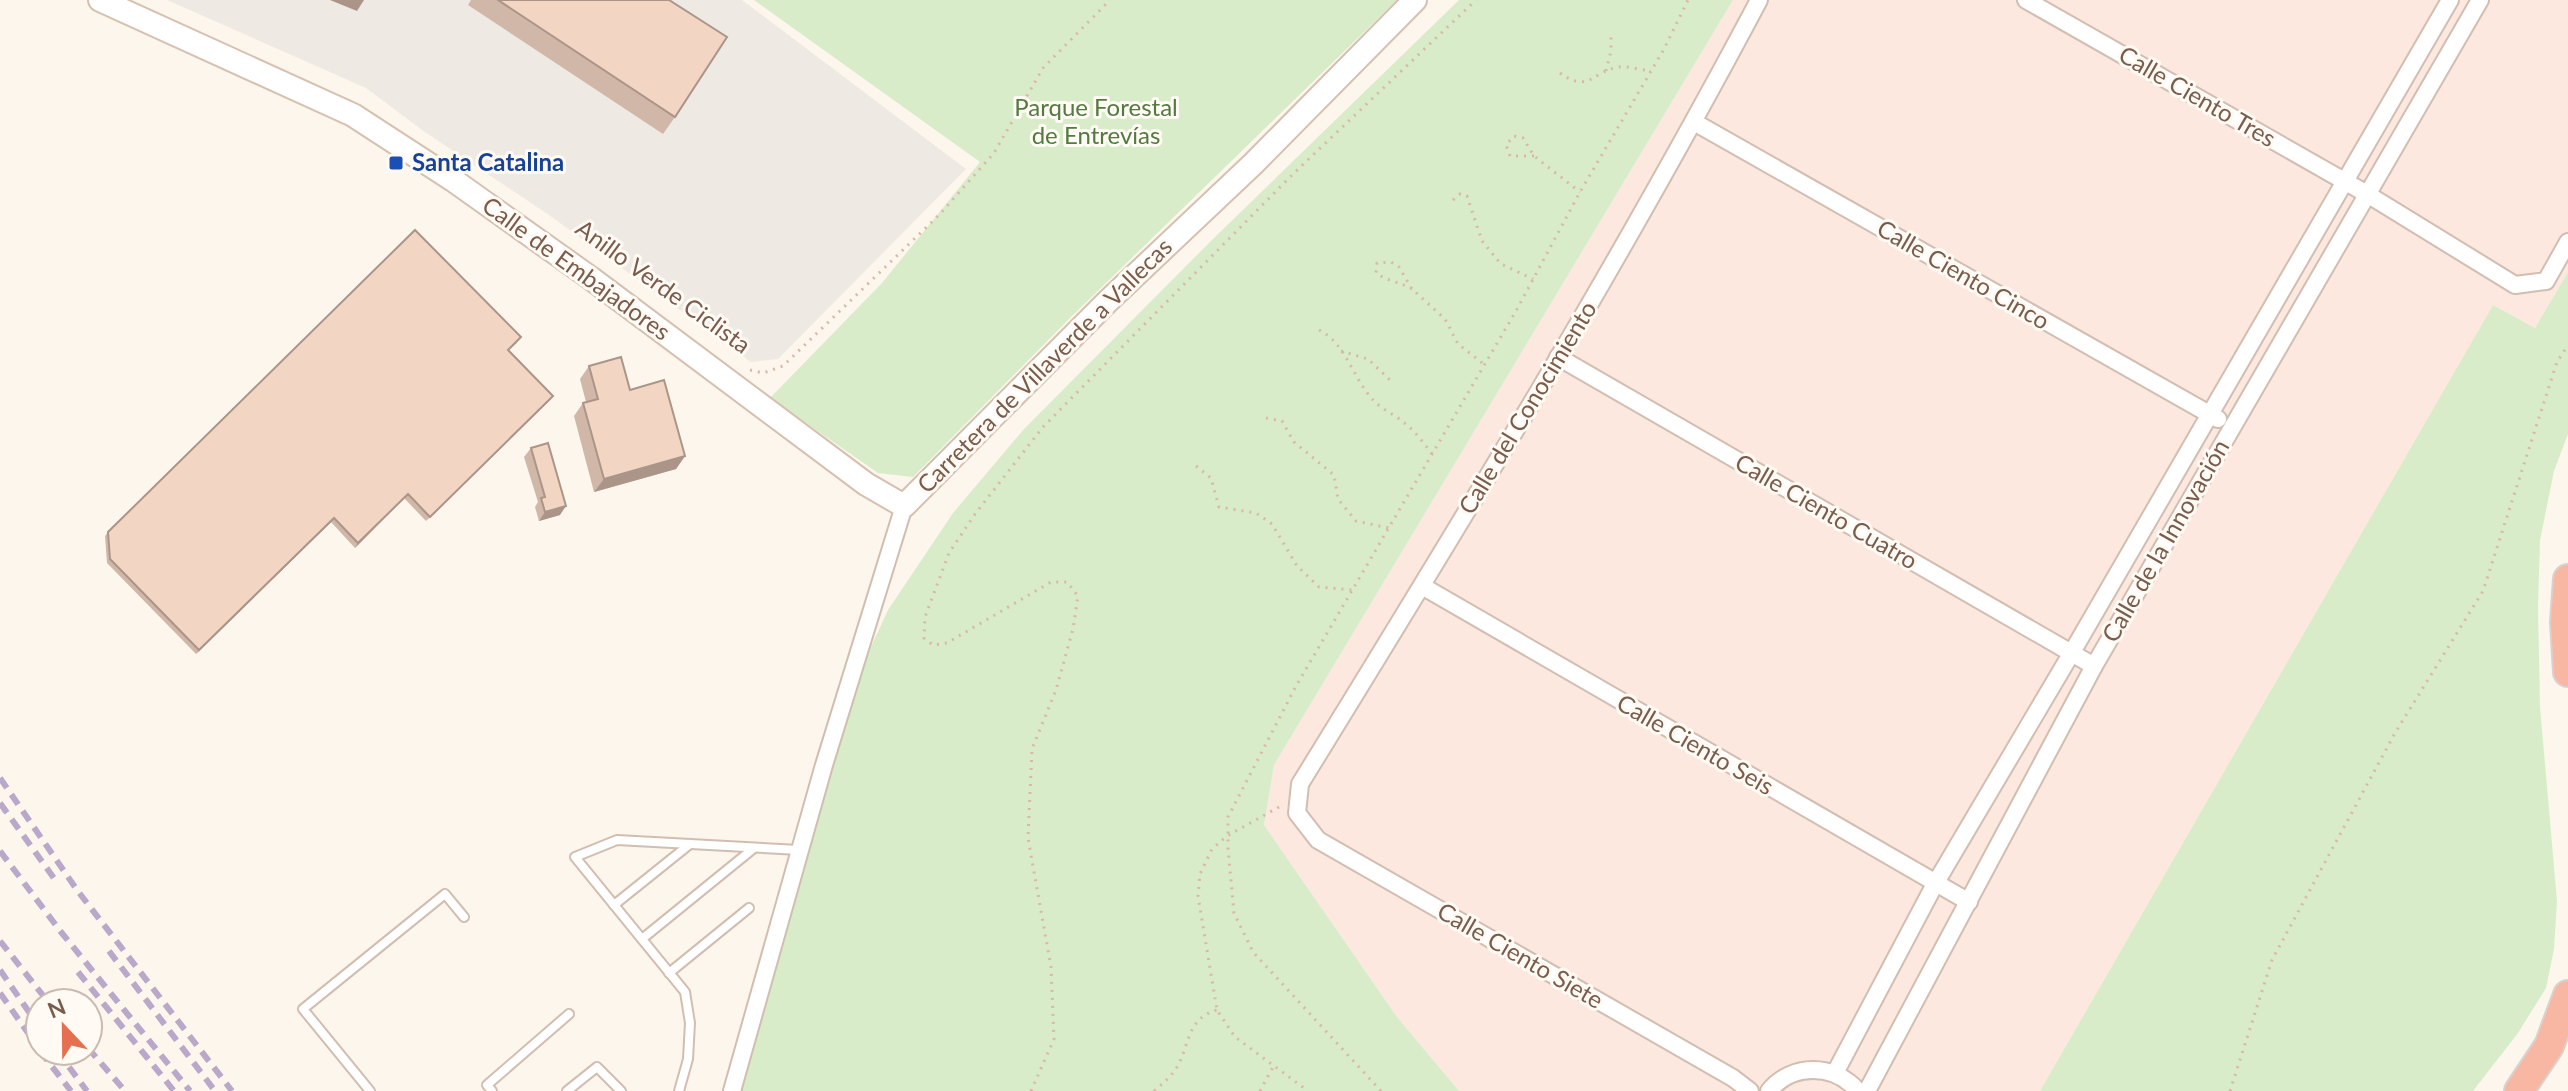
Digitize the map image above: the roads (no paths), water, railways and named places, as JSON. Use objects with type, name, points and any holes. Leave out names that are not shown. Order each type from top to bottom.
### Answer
[{"type":"highway","points":[[2568,579],[2565,622],[2568,672]]},
{"type":"highway","points":[[2519,1091],[2549,1046],[2568,995]]},
{"type":"main road","name":"Calle de Embajadores","points":[[100,0],[353,115],[453,180],[592,279],[866,484],[904,506]]},
{"type":"main road","name":"Carretera de Villaverde a Vallecas","points":[[904,506],[1108,301],[1253,164],[1415,0]]},
{"type":"street","name":"Calle del Conocimiento","points":[[1298,806],[1300,784],[1558,357],[1694,122],[1759,0]]},
{"type":"street","name":"Calle Ciento Tres","points":[[2026,0],[2345,181],[2515,285],[2546,281],[2568,242]]},
{"type":"street","name":"Calle de la Innovación","points":[[1835,1073],[1935,884],[2450,0]]},
{"type":"street","name":"Calle de la Innovación","points":[[1867,1091],[2094,666],[2480,0]]},
{"type":"street","name":"Calle Ciento Cinco","points":[[1694,122],[2233,427]]},
{"type":"street","name":"Calle Ciento Cuatro","points":[[1558,357],[2094,666]]},
{"type":"street","name":"Carretera de Villaverde a Vallecas","points":[[732,1091],[824,765],[904,506]]},
{"type":"street","name":"Calle Ciento Seis","points":[[1422,586],[1969,902]]},
{"type":"street","name":"Calle Ciento Siete","points":[[1298,806],[1318,840],[1733,1078],[1750,1091]]},
{"type":"street","points":[[1769,1091],[1775,1083],[1793,1072],[1814,1069],[1835,1073],[1858,1091]]},
{"type":"lane","points":[[679,1091],[688,1059],[690,1023],[685,992],[575,857],[617,840],[800,851]]},
{"type":"lane","points":[[614,905],[690,844]]},
{"type":"lane","points":[[642,939],[754,848]]},
{"type":"lane","points":[[370,1091],[303,1009],[445,894],[464,917]]},
{"type":"lane","points":[[669,973],[749,908]]},
{"type":"lane","points":[[492,1091],[487,1085],[569,1014]]},
{"type":"lane","points":[[567,1091],[597,1067],[621,1091]]},
{"type":"railway","points":[[0,778],[77,890],[232,1091]]},
{"type":"railway","points":[[0,803],[56,881]]},
{"type":"railway","points":[[0,851],[61,932],[190,1091]]},
{"type":"railway","points":[[0,941],[36,987]]},
{"type":"railway","points":[[109,951],[215,1091]]},
{"type":"railway","points":[[0,970],[24,1005]]},
{"type":"railway","points":[[78,972],[174,1091]]},
{"type":"railway","points":[[0,993],[24,1027]]},
{"type":"railway","points":[[52,1067],[71,1091]]},
{"type":"railway","points":[[69,1067],[87,1091]]},
{"type":"railway","points":[[104,1067],[125,1091]]},
{"type":"place","name":"Santa Catalina","points":[[396,163]]},
{"type":"park label","name":"Parque Forestal de Entrevías","points":[[1096,122]]}]
